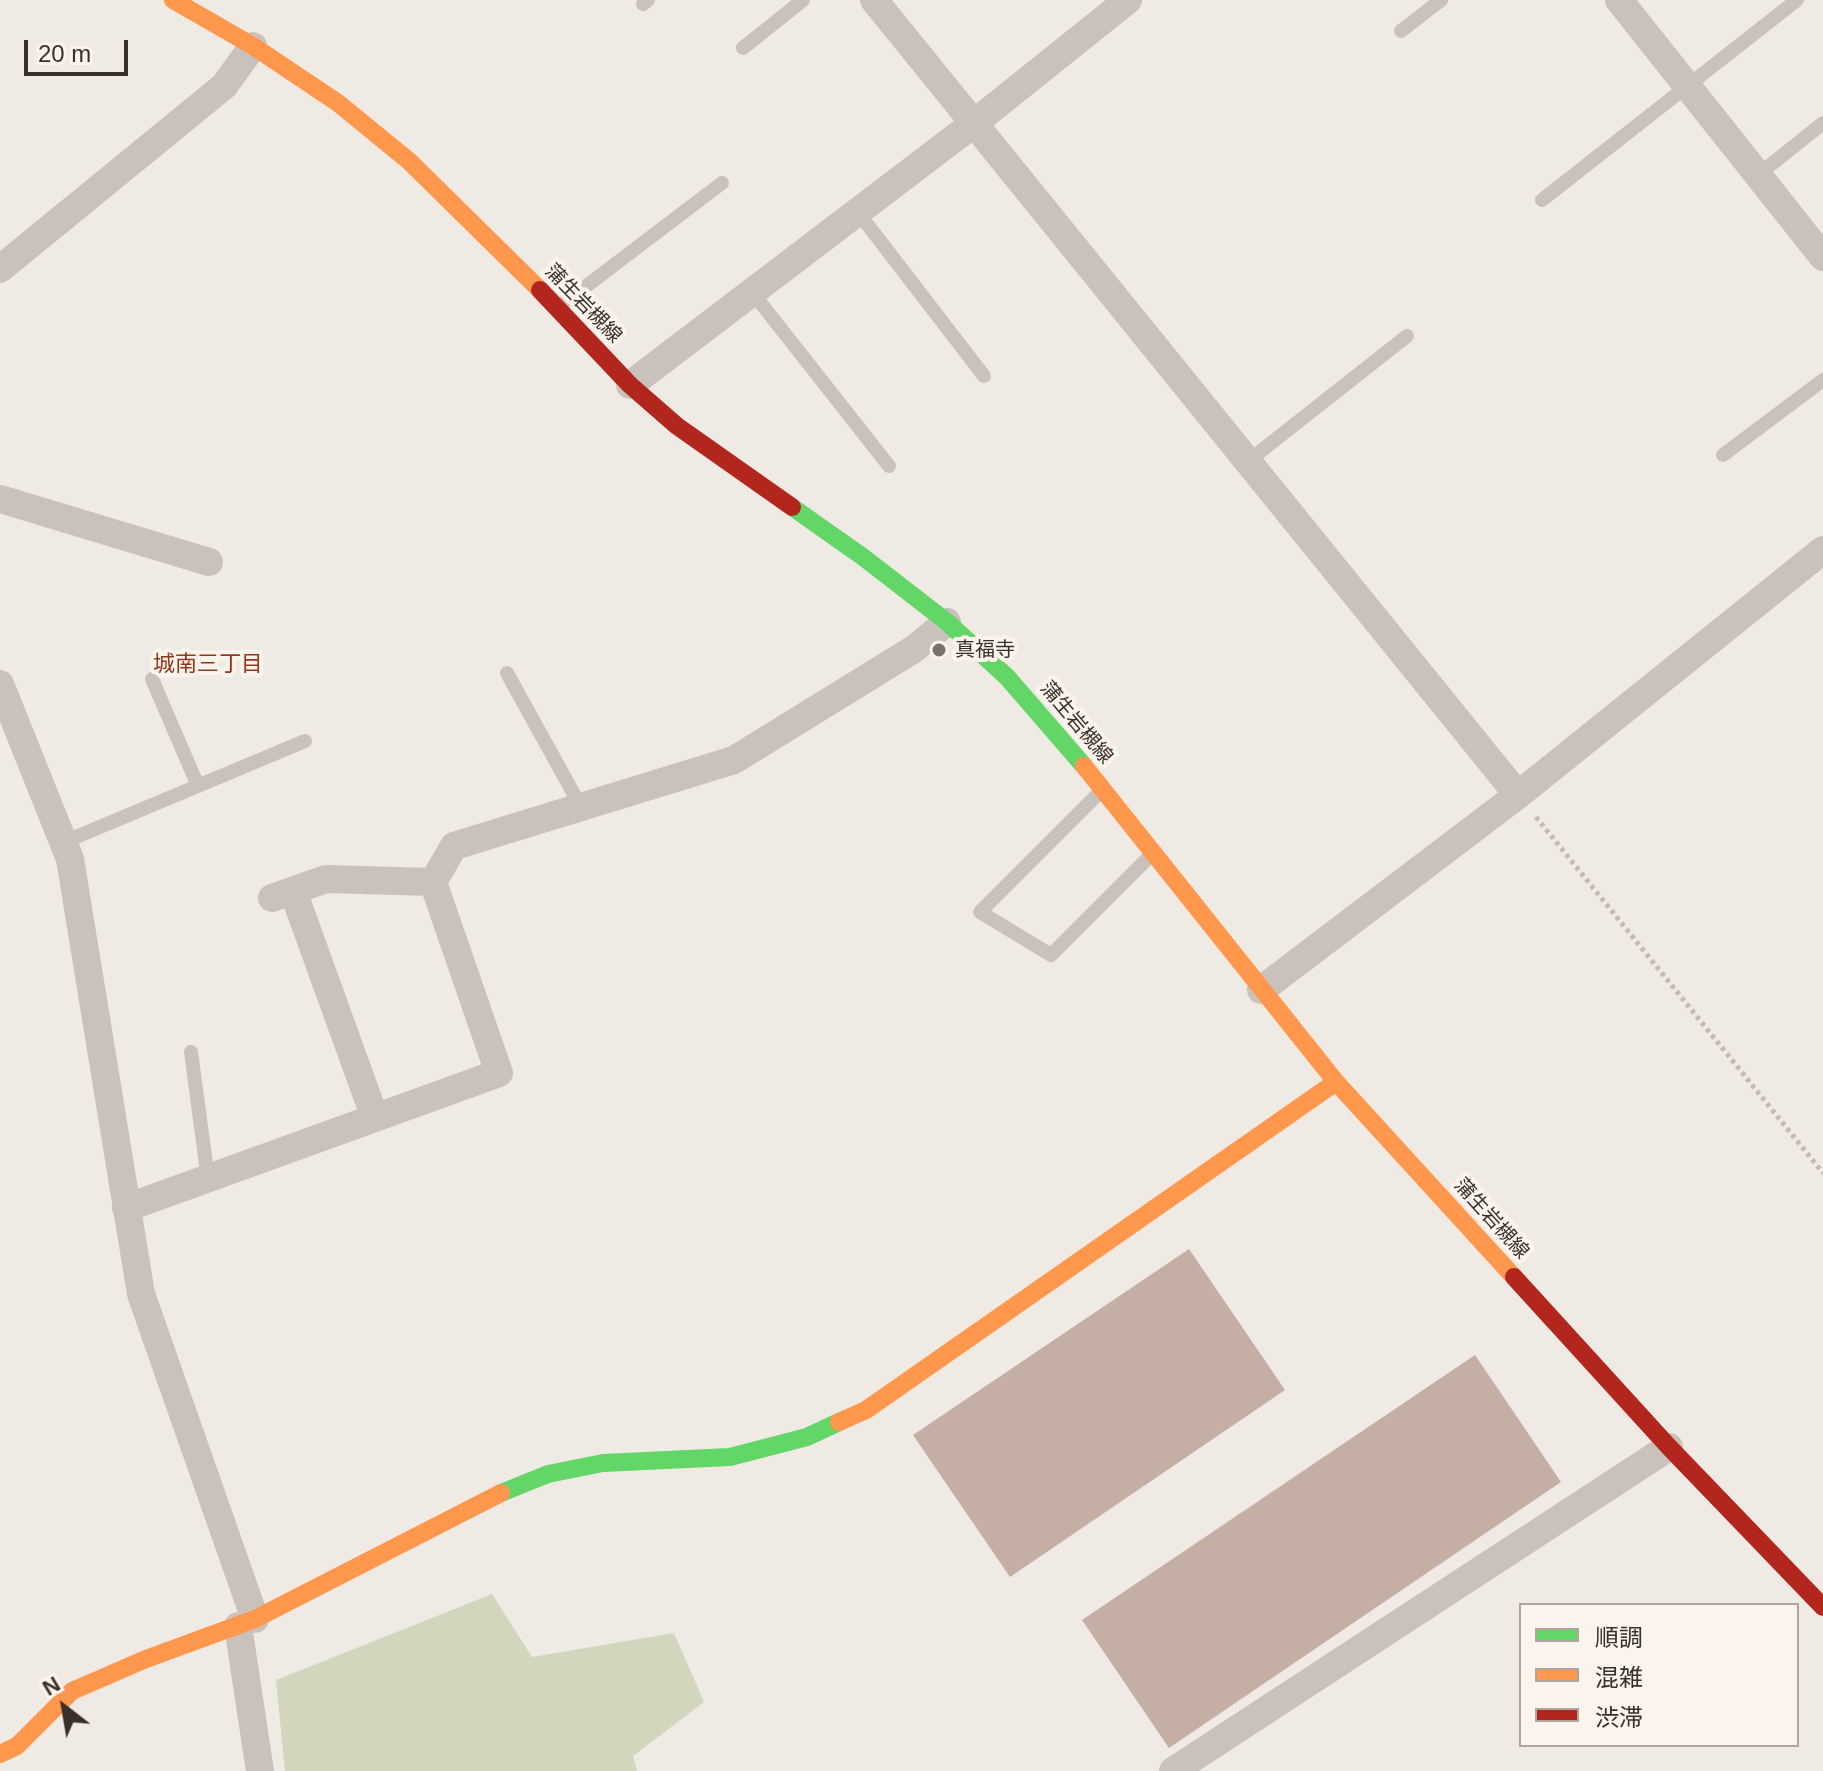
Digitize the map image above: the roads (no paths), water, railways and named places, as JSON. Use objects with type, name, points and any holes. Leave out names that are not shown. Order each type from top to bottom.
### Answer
[{"type":"main road","name":"蒲生岩槻線","points":[[173,0],[253,46],[338,103],[409,161],[630,385],[677,426],[863,557],[947,622],[1007,677],[1103,789],[1336,1082],[1669,1447],[1823,1607]]},
{"type":"main road","points":[[0,1754],[17,1746],[72,1691],[146,1659],[247,1623],[517,1485],[548,1474],[603,1463],[730,1457],[807,1437],[866,1410],[1336,1082]]},
{"type":"street","points":[[874,0],[1518,795]]},
{"type":"street","points":[[630,385],[973,124],[1128,0]]},
{"type":"street","points":[[1619,0],[1758,175],[1820,246]]},
{"type":"street","points":[[0,269],[224,86],[253,46]]},
{"type":"street","points":[[0,499],[209,562]]},
{"type":"street","points":[[1261,990],[1518,795],[1823,550]]},
{"type":"street","points":[[126,1208],[499,1073],[433,882],[454,846],[734,760],[914,649],[947,622]]},
{"type":"street","points":[[1,687],[70,859],[141,1294],[247,1623],[260,1771]]},
{"type":"street","points":[[375,1118],[283,894],[326,879],[433,882]]},
{"type":"street","points":[[1173,1771],[1669,1447]]},
{"type":"lane","points":[[743,48],[803,0]]},
{"type":"lane","points":[[1401,31],[1441,0]]},
{"type":"lane","points":[[1542,200],[1686,84],[1797,0]]},
{"type":"lane","points":[[1758,175],[1823,123]]},
{"type":"lane","points":[[557,309],[722,183]]},
{"type":"lane","points":[[857,211],[984,376]]},
{"type":"lane","points":[[752,292],[889,466]]},
{"type":"lane","points":[[1247,462],[1407,336]]},
{"type":"lane","points":[[1723,455],[1823,380]]},
{"type":"lane","points":[[507,673],[581,807]]},
{"type":"lane","points":[[152,679],[198,786]]},
{"type":"lane","points":[[64,842],[305,741]]},
{"type":"lane","points":[[1103,789],[980,912],[1051,955],[1153,853]]},
{"type":"lane","points":[[191,1052],[208,1179]]},
{"type":"place","name":"真福寺","points":[[939,650]]},
{"type":"district","name":"城南三丁目","points":[[208,665]]}]
